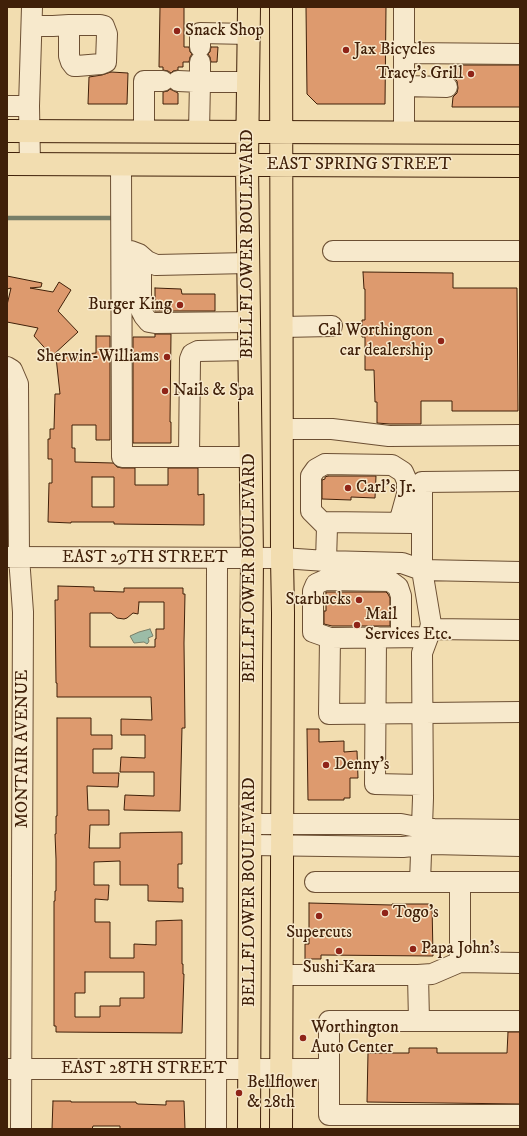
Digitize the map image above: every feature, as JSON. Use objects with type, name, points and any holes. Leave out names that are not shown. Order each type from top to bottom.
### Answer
[{"type":"main road","name":"BELLFLOWER BOULEVARD","points":[[249,7],[247,165],[252,558],[249,1129]]},
{"type":"main road","name":"BELLFLOWER BOULEVARD","points":[[281,7],[283,430],[282,1129]]},
{"type":"main road","name":"EAST SPRING STREET","points":[[7,131],[520,133]]},
{"type":"main road","name":"EAST SPRING STREET","points":[[7,164],[520,166]]},
{"type":"street","points":[[404,7],[404,132]]},
{"type":"street","points":[[30,164],[29,106],[32,16],[69,25]]},
{"type":"street","points":[[199,132],[200,33],[249,34]]},
{"type":"street","points":[[404,53],[520,54]]},
{"type":"street","points":[[144,132],[144,81],[248,82]]},
{"type":"street","points":[[404,86],[447,87]]},
{"type":"street","points":[[7,106],[29,106]]},
{"type":"street","points":[[121,164],[122,456],[250,457]]},
{"type":"street","points":[[121,230],[130,251],[140,255],[147,261],[156,265],[248,263]]},
{"type":"street","points":[[333,252],[520,252]]},
{"type":"street","points":[[140,255],[141,310],[149,322],[249,322]]},
{"type":"street","points":[[282,327],[332,326]]},
{"type":"street","points":[[189,457],[190,359],[192,354],[198,351],[249,350]]},
{"type":"street","name":"MONTAIR AVENUE","points":[[10,369],[18,384],[13,557],[23,612],[14,1069],[21,1129]]},
{"type":"street","points":[[283,430],[332,429],[389,436],[520,435]]},
{"type":"street","points":[[326,562],[327,527],[311,511],[311,476],[316,469],[326,464],[392,465],[403,472],[407,481],[407,494],[399,523]]},
{"type":"street","points":[[420,882],[422,653],[429,633],[430,624],[422,570],[422,482],[520,481]]},
{"type":"street","points":[[323,522],[422,523]]},
{"type":"street","name":"EAST 29TH STREET","points":[[13,557],[282,558],[326,562],[402,563],[422,570],[520,572]]},
{"type":"street","name":"BELLFLOWER BOULEVARD","points":[[216,1129],[217,558]]},
{"type":"street","points":[[401,637],[401,596],[398,587],[390,581],[326,580],[316,584],[313,591],[313,632],[330,638],[401,637],[429,633],[520,630]]},
{"type":"street","points":[[376,637],[375,784],[422,785]]},
{"type":"street","points":[[330,638],[329,714],[520,712]]},
{"type":"street","points":[[250,835],[282,824],[401,824],[432,844],[520,846]]},
{"type":"street","points":[[250,835],[282,846],[403,847],[421,837],[520,830]]},
{"type":"street","points":[[315,882],[520,882]]},
{"type":"street","points":[[460,882],[460,962]]},
{"type":"street","points":[[282,975],[418,975],[432,974],[460,962],[520,962]]},
{"type":"street","points":[[418,975],[419,1021]]},
{"type":"street","points":[[520,1021],[329,1021],[329,1115],[520,1115]]},
{"type":"street","name":"EAST 28TH STREET","points":[[14,1069],[329,1069]]},
{"type":"shaded area","points":[[150,629],[153,636],[148,638],[149,641],[147,644],[144,642],[134,643],[130,636]]},
{"type":"building","points":[[160,7],[184,7],[184,47],[189,47],[192,54],[189,62],[183,62],[183,67],[178,67],[178,70],[171,73],[163,70],[163,67],[159,67]]},
{"type":"building","name":"Jax Bicycles","points":[[306,7],[386,7],[385,104],[317,104],[307,94]]},
{"type":"building","points":[[211,47],[218,47],[217,62],[211,62],[208,54]]},
{"type":"building","points":[[456,65],[520,65],[520,107],[452,107],[453,97],[457,93],[458,88],[457,81],[453,77],[453,69],[456,69]]},
{"type":"building","points":[[111,72],[128,73],[127,104],[88,104],[89,77]]},
{"type":"building","points":[[170,89],[178,93],[178,104],[163,104],[163,92]]},
{"type":"building","points":[[363,272],[453,273],[453,288],[517,288],[518,411],[452,411],[452,401],[421,401],[421,424],[377,423],[374,370],[365,370],[365,337],[362,337],[362,320],[365,320],[365,289]]},
{"type":"building","points":[[7,276],[42,283],[41,287],[30,288],[53,292],[59,282],[71,290],[58,311],[78,332],[52,356],[34,336],[38,328],[7,322],[7,305],[11,288],[7,289]]},
{"type":"building","points":[[155,288],[181,289],[182,294],[215,294],[215,311],[155,311]]},
{"type":"building","points":[[155,334],[171,334],[171,443],[133,443],[133,337],[155,337]]},
{"type":"building","points":[[96,336],[110,336],[110,440],[96,440],[96,425],[72,425],[72,448],[75,448],[75,462],[113,463],[117,467],[135,468],[135,485],[168,485],[168,468],[198,468],[198,495],[204,494],[204,525],[114,524],[114,522],[48,522],[49,483],[52,483],[52,459],[48,459],[48,439],[50,439],[50,429],[54,429],[55,394],[60,394],[56,357],[96,353]],"holes":[[[92,477],[114,477],[114,507],[92,507]]]},
{"type":"building","name":"Carl's Jr.","points":[[328,476],[376,476],[375,498],[351,497],[351,500],[322,499],[322,480]]},
{"type":"building","points":[[58,586],[94,587],[94,591],[124,592],[124,588],[183,588],[183,594],[185,594],[185,728],[182,728],[180,811],[124,810],[125,795],[154,796],[154,772],[120,772],[121,757],[145,758],[145,735],[121,735],[121,719],[152,720],[151,697],[57,697],[55,600],[58,600]],"holes":[[[139,602],[164,602],[164,629],[156,629],[155,647],[90,647],[90,613],[111,613],[117,618],[124,619],[133,613],[138,614]]]},
{"type":"building","name":"Starbucks","points":[[326,592],[386,592],[390,598],[390,626],[332,626],[324,624]]},
{"type":"building","points":[[57,718],[91,718],[91,735],[112,735],[112,749],[93,749],[93,773],[119,773],[118,787],[87,786],[88,810],[109,810],[109,825],[90,825],[89,848],[120,848],[120,833],[182,832],[182,864],[178,864],[178,888],[183,888],[183,902],[148,901],[148,885],[120,885],[120,861],[94,862],[94,885],[109,885],[108,900],[95,899],[95,922],[110,922],[110,958],[134,958],[134,944],[156,945],[156,921],[182,920],[182,964],[184,974],[182,1033],[56,1032],[56,1026],[54,1026],[54,901],[56,891],[55,834],[57,816]],"holes":[[[85,972],[144,972],[144,998],[120,998],[120,1006],[100,1006],[100,1017],[75,1017],[75,993],[85,993]]]},
{"type":"building","name":"Denny's","points":[[307,729],[319,729],[319,742],[344,741],[344,752],[357,751],[358,778],[350,778],[350,798],[344,798],[344,800],[308,800]]},
{"type":"building","points":[[309,903],[392,905],[432,904],[433,956],[321,955],[321,959],[305,959],[305,944],[309,944]]},
{"type":"building","points":[[508,1032],[520,1032],[520,1104],[367,1102],[368,1053],[409,1053],[409,1048],[437,1048],[437,1053],[507,1053]]},
{"type":"building","points":[[53,1101],[136,1102],[138,1104],[166,1105],[166,1101],[184,1101],[185,1129],[120,1129],[120,1126],[93,1126],[92,1129],[52,1129]]},
{"type":"waterway","points":[[7,218],[111,218]]},
{"type":"place","name":"Snack Shop","points":[[177,31]]},
{"type":"place","name":"Jax Bicycles","points":[[346,50]]},
{"type":"place","name":"Tracy's Grill","points":[[471,74]]},
{"type":"place","name":"Burger King","points":[[180,305]]},
{"type":"place","name":"Cal Worthington car dealership","points":[[441,341]]},
{"type":"place","name":"Sherwin-Williams","points":[[167,357]]},
{"type":"place","name":"Nails & Spa","points":[[165,391]]},
{"type":"place","name":"Carl's Jr.","points":[[348,488]]},
{"type":"place","name":"Starbucks","points":[[359,600]]},
{"type":"place","name":"Mail Services Etc.","points":[[357,625]]},
{"type":"place","name":"Denny's","points":[[326,765]]},
{"type":"place","name":"Togo's","points":[[385,913]]},
{"type":"place","name":"Supercuts","points":[[319,916]]},
{"type":"place","name":"Papa John's","points":[[413,949]]},
{"type":"place","name":"Sushi Kara","points":[[339,951]]},
{"type":"place","name":"Worthington Auto Center","points":[[303,1038]]},
{"type":"place","name":"Bellflower & 28th","points":[[239,1093]]}]
